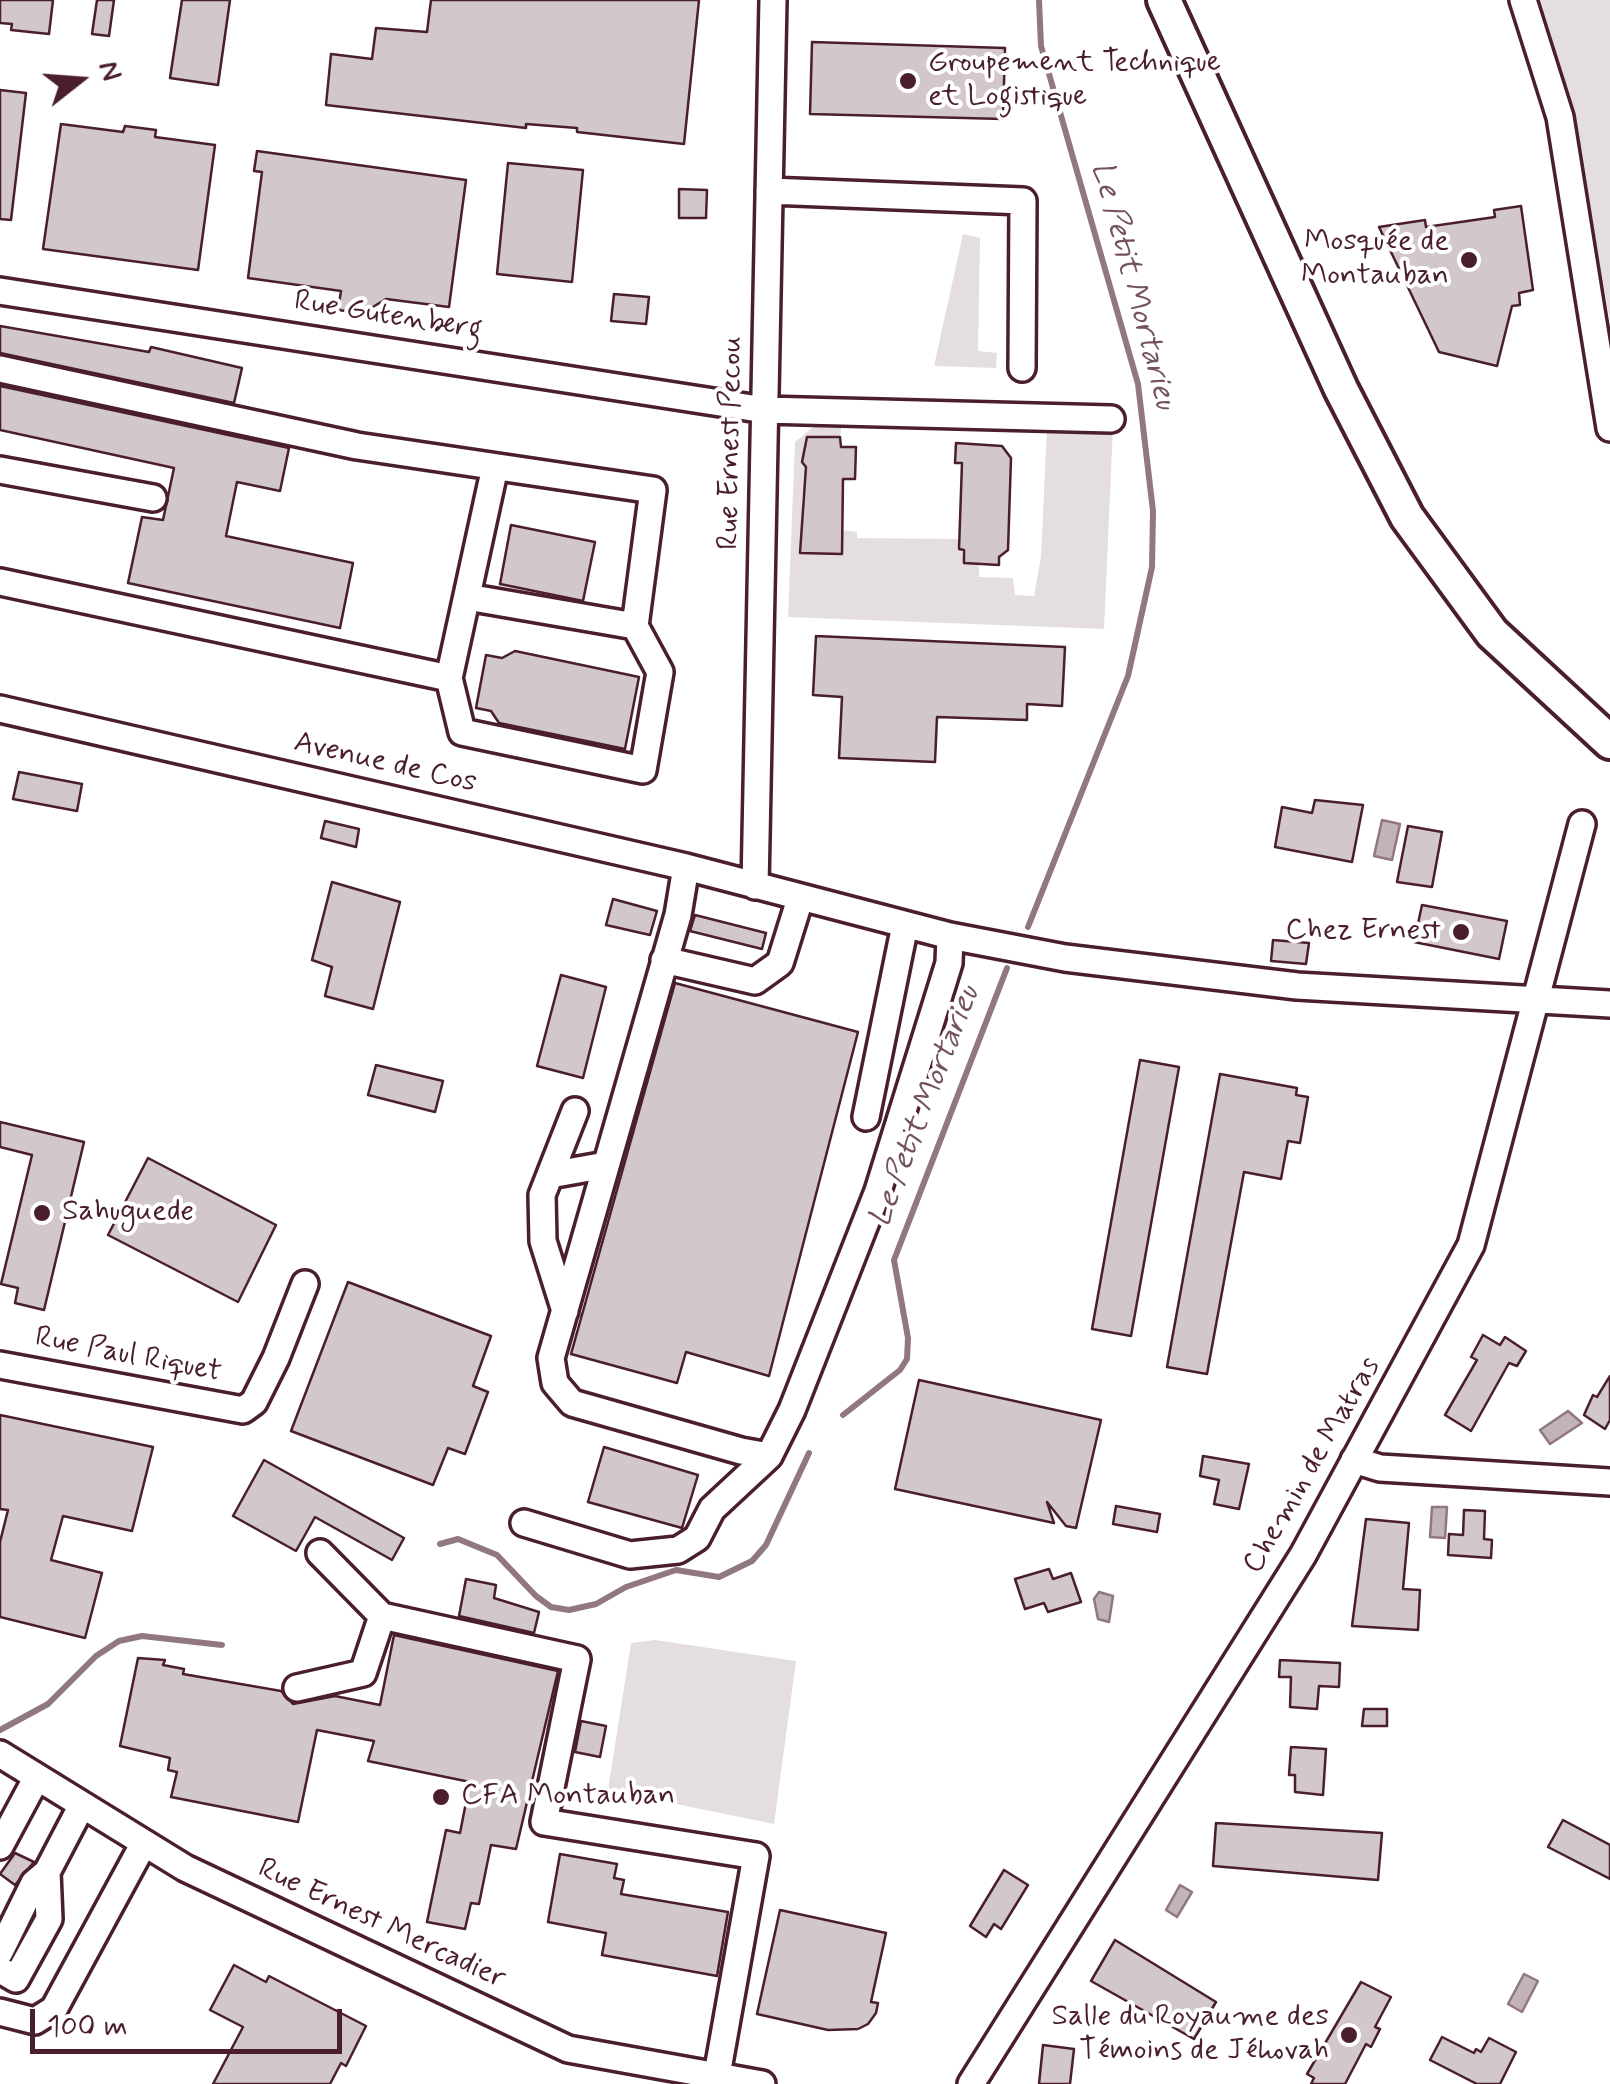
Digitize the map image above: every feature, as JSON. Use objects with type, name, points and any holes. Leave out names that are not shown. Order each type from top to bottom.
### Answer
[{"type":"main road","points":[[1164,0],[1341,388],[1406,517],[1492,633],[1610,742]]},
{"type":"street","name":"Rue Ernest Pecou","points":[[754,886],[773,0]]},
{"type":"street","points":[[1523,0],[1560,118],[1610,428]]},
{"type":"street","points":[[769,192],[1023,202],[1022,368]]},
{"type":"street","name":"Rue Gutenberg","points":[[0,292],[765,410],[1111,419]]},
{"type":"street","points":[[0,370],[357,446],[652,490],[636,626],[660,672],[643,770],[462,732],[449,678],[494,467]]},
{"type":"street","points":[[0,470],[152,498]]},
{"type":"street","points":[[0,582],[449,678]]},
{"type":"street","points":[[466,597],[636,626]]},
{"type":"street","name":"Avenue de Cos","points":[[0,709],[686,867],[906,926],[1065,958],[1298,986],[1610,1004]]},
{"type":"street","name":"Chemin de Matras","points":[[970,2084],[1302,1555],[1471,1245],[1532,1000],[1582,824]]},
{"type":"street","points":[[686,867],[664,960],[551,1358],[555,1383],[572,1404],[769,1456]]},
{"type":"street","points":[[664,960],[755,981],[780,963],[800,900]]},
{"type":"street","points":[[866,1117],[906,926]]},
{"type":"street","points":[[524,1523],[630,1556],[678,1550],[697,1538],[712,1508],[769,1456],[792,1410],[878,1191],[949,963],[950,936]]},
{"type":"street","points":[[565,1311],[543,1240],[542,1195],[575,1111]]},
{"type":"street","points":[[550,1175],[606,1164]]},
{"type":"street","points":[[543,1240],[587,1231]]},
{"type":"street","name":"Rue Paul Riquet","points":[[0,1365],[243,1410],[254,1402],[276,1358],[305,1284]]},
{"type":"street","points":[[1354,1460],[1380,1468],[1610,1482]]},
{"type":"street","points":[[320,1553],[382,1616],[577,1659],[544,1822],[756,1856],[717,2075]]},
{"type":"street","points":[[296,1688],[363,1673],[382,1616]]},
{"type":"street","name":"Rue Ernest Mercadier","points":[[0,1754],[184,1868],[568,2048],[762,2084]]},
{"type":"street","points":[[0,1846],[37,1776]]},
{"type":"street","points":[[0,1952],[34,1883],[46,1872],[82,1805]]},
{"type":"street","points":[[0,2012],[35,2021],[54,2009],[144,1844]]},
{"type":"street","points":[[0,1970],[16,1978],[49,1919],[46,1872]]},
{"type":"shaded area","points":[[1539,0],[1610,0],[1610,322],[1577,134]]},
{"type":"shaded area","points":[[963,234],[980,238],[978,351],[997,353],[996,368],[934,366]]},
{"type":"shaded area","points":[[820,421],[842,422],[840,437],[807,438],[832,495],[802,494],[801,553],[841,554],[842,530],[857,532],[857,538],[959,539],[964,563],[979,564],[979,577],[1013,578],[1015,595],[1034,596],[1041,557],[1047,428],[1113,427],[1104,629],[788,617],[795,442]]},
{"type":"shaded area","points":[[1382,820],[1400,824],[1392,860],[1374,856]]},
{"type":"shaded area","points":[[1568,1411],[1582,1423],[1550,1444],[1540,1430]]},
{"type":"shaded area","points":[[1432,1507],[1447,1507],[1445,1538],[1430,1537]]},
{"type":"shaded area","points":[[1099,1592],[1113,1596],[1109,1622],[1098,1619],[1094,1599]]},
{"type":"shaded area","points":[[655,1640],[796,1661],[774,1824],[608,1790],[631,1643]]},
{"type":"shaded area","points":[[1180,1885],[1192,1892],[1177,1917],[1166,1910]]},
{"type":"shaded area","points":[[1524,1974],[1538,1981],[1522,2012],[1508,2004]]},
{"type":"building","points":[[0,0],[53,0],[49,34],[11,30],[12,24],[0,23]]},
{"type":"building","points":[[97,0],[114,0],[109,36],[92,34]]},
{"type":"building","points":[[182,0],[230,0],[218,85],[170,78]]},
{"type":"building","points":[[431,0],[699,0],[684,144],[577,132],[577,128],[526,124],[526,128],[326,105],[331,54],[372,59],[376,28],[427,32]]},
{"type":"building","name":"Groupement Technique et Logistique","points":[[812,42],[1005,48],[1003,119],[810,114]]},
{"type":"building","points":[[0,90],[26,93],[11,220],[0,219]]},
{"type":"building","points":[[61,124],[123,132],[125,126],[156,130],[155,137],[215,145],[198,270],[43,249]]},
{"type":"building","points":[[257,151],[466,180],[449,307],[386,299],[363,313],[338,310],[341,291],[248,278],[262,172],[254,171]]},
{"type":"building","points":[[508,163],[583,170],[572,282],[497,274]]},
{"type":"building","points":[[679,189],[707,190],[706,218],[679,218]]},
{"type":"building","name":"Mosquée de Montauban","points":[[1521,206],[1533,290],[1519,293],[1520,305],[1512,306],[1497,366],[1439,352],[1379,227],[1425,220],[1426,227],[1495,217],[1494,210]]},
{"type":"building","points":[[614,294],[649,297],[646,324],[611,321]]},
{"type":"building","points":[[0,326],[149,352],[151,347],[242,368],[234,403],[0,353]]},
{"type":"building","points":[[0,386],[289,448],[280,491],[237,482],[226,536],[353,563],[340,628],[128,583],[142,517],[163,520],[174,468],[0,430]]},
{"type":"building","points":[[807,437],[840,437],[841,447],[856,447],[855,479],[843,479],[842,554],[800,553],[806,467],[802,462]]},
{"type":"building","points":[[956,443],[1002,446],[1011,458],[1008,550],[999,557],[999,565],[964,563],[964,550],[959,549],[962,463],[955,463]]},
{"type":"building","points":[[511,525],[595,542],[583,601],[500,584]]},
{"type":"building","points":[[816,636],[1065,647],[1062,706],[1027,704],[1027,720],[937,717],[935,762],[839,758],[842,697],[813,695]]},
{"type":"building","points":[[515,651],[639,677],[625,749],[499,723],[491,711],[476,708],[486,655],[502,658]]},
{"type":"building","points":[[19,772],[82,784],[77,811],[13,799]]},
{"type":"building","points":[[1315,800],[1363,805],[1352,862],[1275,847],[1282,807],[1312,813]]},
{"type":"building","points":[[325,821],[359,829],[356,847],[321,838]]},
{"type":"building","points":[[1408,826],[1442,832],[1432,887],[1397,882]]},
{"type":"building","points":[[332,882],[400,902],[373,1009],[325,996],[332,967],[312,960]]},
{"type":"building","points":[[613,899],[657,911],[650,935],[606,925]]},
{"type":"building","name":"Chez Ernest","points":[[1422,905],[1507,921],[1499,959],[1414,942]]},
{"type":"building","points":[[695,915],[766,933],[762,949],[690,931]]},
{"type":"building","points":[[1273,940],[1309,943],[1306,964],[1271,961]]},
{"type":"building","points":[[561,975],[606,987],[583,1078],[537,1066]]},
{"type":"building","points":[[675,983],[858,1032],[769,1376],[686,1352],[677,1383],[571,1354]]},
{"type":"building","points":[[1140,1060],[1179,1067],[1131,1336],[1092,1329]]},
{"type":"building","points":[[376,1065],[443,1081],[435,1112],[368,1095]]},
{"type":"building","points":[[1220,1074],[1297,1088],[1296,1095],[1308,1097],[1300,1143],[1288,1141],[1281,1179],[1244,1172],[1207,1374],[1167,1367]]},
{"type":"building","name":"Sahuguede","points":[[0,1122],[84,1142],[44,1310],[15,1303],[18,1288],[1,1284],[32,1155],[0,1147]]},
{"type":"building","points":[[148,1158],[276,1225],[238,1302],[108,1235]]},
{"type":"building","points":[[348,1282],[491,1336],[473,1386],[488,1392],[465,1454],[448,1448],[433,1485],[291,1431]]},
{"type":"building","points":[[1483,1335],[1500,1345],[1505,1337],[1526,1351],[1517,1366],[1509,1363],[1471,1431],[1445,1415],[1477,1360],[1471,1357]]},
{"type":"building","points":[[1610,1376],[1610,1420],[1605,1429],[1584,1415],[1593,1395],[1597,1397]]},
{"type":"building","points":[[919,1380],[1101,1420],[1076,1528],[1066,1526],[1047,1502],[1054,1523],[895,1489]]},
{"type":"building","points":[[0,1415],[153,1447],[132,1531],[63,1516],[51,1560],[102,1573],[85,1638],[0,1617],[0,1542],[8,1510],[0,1509]]},
{"type":"building","points":[[604,1447],[698,1475],[682,1528],[588,1502]]},
{"type":"building","points":[[1203,1456],[1249,1464],[1239,1509],[1214,1504],[1219,1480],[1200,1476]]},
{"type":"building","points":[[264,1460],[404,1538],[392,1560],[315,1517],[296,1551],[233,1516]]},
{"type":"building","points":[[1116,1506],[1160,1514],[1157,1532],[1113,1524]]},
{"type":"building","points":[[1464,1510],[1485,1511],[1484,1539],[1492,1540],[1491,1558],[1448,1555],[1449,1534],[1463,1535]]},
{"type":"building","points":[[1366,1519],[1409,1523],[1403,1589],[1420,1590],[1418,1630],[1352,1626]]},
{"type":"building","points":[[1049,1569],[1053,1579],[1071,1573],[1081,1602],[1048,1612],[1044,1603],[1025,1609],[1015,1579]]},
{"type":"building","points":[[466,1579],[496,1585],[494,1598],[539,1612],[534,1633],[459,1616]]},
{"type":"building","points":[[394,1635],[558,1671],[516,1849],[491,1845],[479,1904],[471,1903],[465,1929],[427,1922],[446,1830],[460,1833],[470,1782],[368,1761],[374,1741],[317,1730],[298,1822],[171,1797],[177,1772],[168,1770],[170,1758],[120,1746],[138,1658],[165,1660],[163,1665],[184,1669],[183,1674],[281,1691],[293,1704],[335,1696],[380,1705]]},
{"type":"building","points":[[1280,1660],[1340,1663],[1339,1687],[1319,1686],[1317,1709],[1290,1707],[1291,1677],[1279,1677]]},
{"type":"building","points":[[1364,1709],[1387,1709],[1387,1726],[1362,1726]]},
{"type":"building","points":[[581,1721],[606,1726],[600,1757],[575,1752]]},
{"type":"building","points":[[1291,1747],[1326,1749],[1323,1795],[1295,1792],[1295,1775],[1289,1775]]},
{"type":"building","points":[[1563,1820],[1610,1845],[1610,1879],[1548,1847]]},
{"type":"building","points":[[1216,1823],[1382,1833],[1378,1880],[1213,1866]]},
{"type":"building","points":[[15,1853],[34,1862],[15,1885],[0,1874]]},
{"type":"building","points":[[560,1854],[617,1864],[614,1878],[624,1880],[621,1894],[728,1912],[717,1976],[602,1955],[606,1933],[548,1922]]},
{"type":"building","points":[[1004,1870],[1028,1885],[1001,1929],[994,1924],[986,1937],[970,1926]]},
{"type":"building","points":[[780,1910],[886,1933],[871,2002],[878,2003],[868,2024],[858,2029],[828,2030],[757,2014]]},
{"type":"building","points":[[1115,1940],[1216,2002],[1194,2039],[1091,1981]]},
{"type":"building","points":[[234,1965],[266,1982],[269,1976],[366,2026],[346,2066],[341,2063],[330,2084],[213,2084],[243,2027],[210,2010]]},
{"type":"building","name":"Salle du Royaume des Témoins de Jéhovah","points":[[1361,1982],[1391,1997],[1375,2027],[1380,2029],[1371,2047],[1366,2044],[1345,2084],[1311,2084],[1314,2078],[1307,2074]]},
{"type":"building","points":[[1442,2037],[1474,2053],[1476,2049],[1481,2052],[1489,2038],[1516,2052],[1500,2084],[1477,2084],[1430,2060]]},
{"type":"building","points":[[1043,2045],[1074,2049],[1070,2084],[1039,2084]]},
{"type":"waterway","name":"Le Petit Mortarieu","points":[[1028,927],[1128,676],[1152,567],[1153,511],[1138,384],[1041,46],[1039,0]]},
{"type":"waterway","name":"Le Petit Mortarieu","points":[[843,1415],[900,1370],[907,1359],[908,1338],[894,1260],[1007,968]]},
{"type":"waterway","name":"Le Petit Mortarieu","points":[[440,1544],[458,1539],[497,1555],[536,1596],[551,1607],[569,1610],[596,1604],[626,1587],[676,1570],[719,1577],[752,1561],[766,1545],[809,1453]]},
{"type":"waterway","name":"Le Petit Mortarieu","points":[[0,1730],[48,1704],[96,1656],[119,1641],[142,1636],[222,1645]]},
{"type":"place","name":"Groupement Technique et Logistique","points":[[908,81]]},
{"type":"place","name":"Mosquée de Montauban","points":[[1469,260]]},
{"type":"place","name":"Chez Ernest","points":[[1461,932]]},
{"type":"place","name":"Sahuguede","points":[[42,1213]]},
{"type":"place","name":"CFA Montauban","points":[[441,1797]]},
{"type":"place","name":"Salle du Royaume des Témoins de Jéhovah","points":[[1349,2035]]}]
